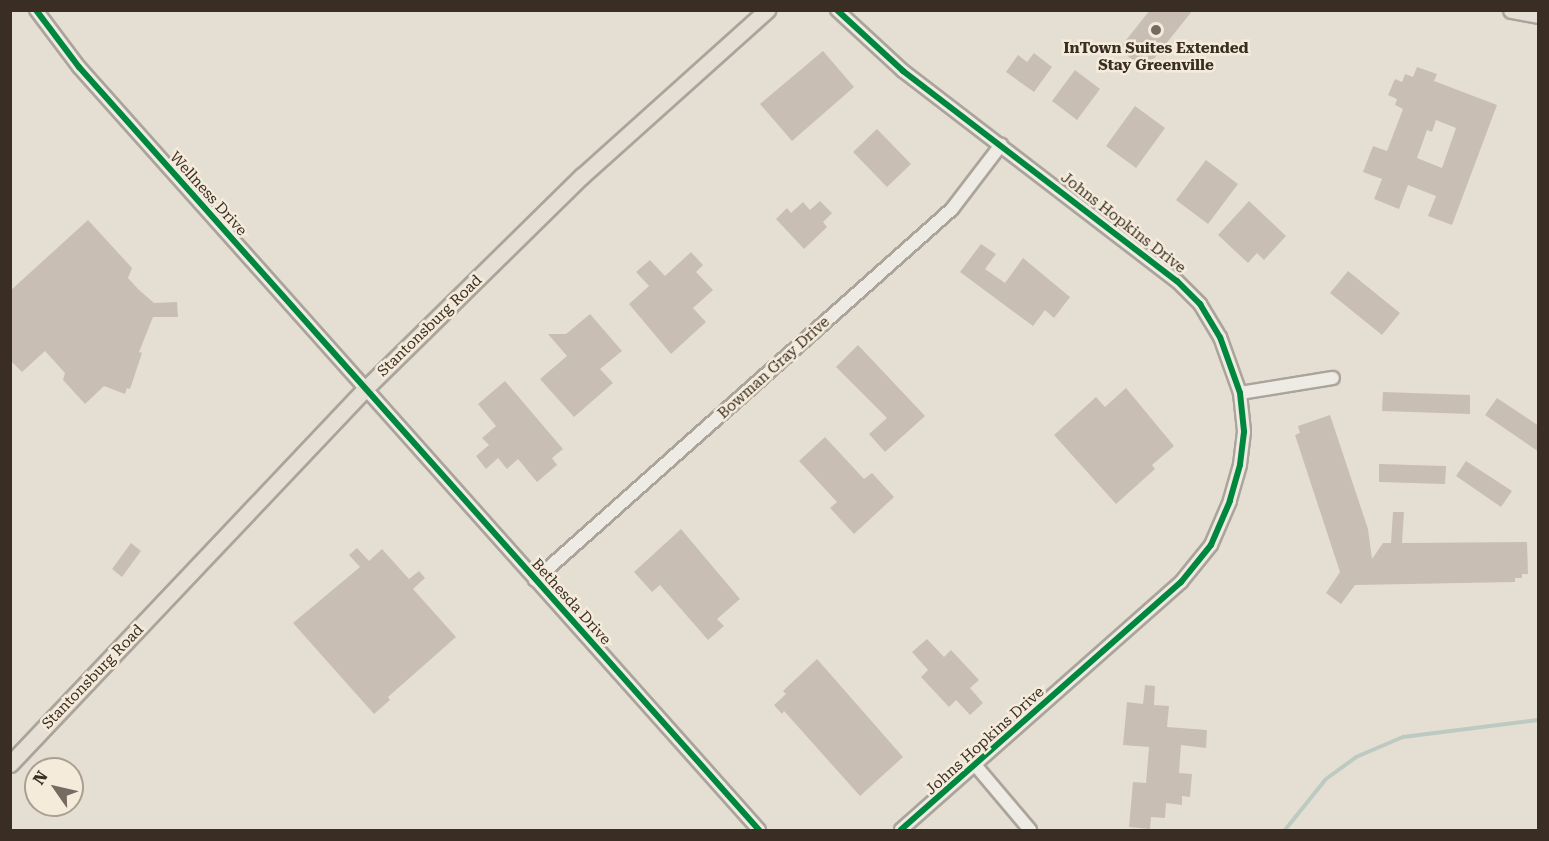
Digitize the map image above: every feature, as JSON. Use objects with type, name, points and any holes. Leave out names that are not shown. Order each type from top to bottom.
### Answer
[{"type":"main road","name":"Stantonsburg Road","points":[[10,764],[365,389],[582,176],[767,10]]},
{"type":"main road","points":[[1511,10],[1539,15]]},
{"type":"street","name":"Wellness Drive","points":[[36,10],[79,67],[365,389]]},
{"type":"street","name":"Johns Hopkins Drive","points":[[837,10],[903,71],[1177,281],[1200,304],[1220,337],[1240,393],[1244,432],[1240,465],[1230,501],[1211,545],[1181,582],[901,831]]},
{"type":"street","name":"Bowman Gray Drive","points":[[535,580],[952,208],[1001,145]]},
{"type":"street","points":[[1240,393],[1333,378]]},
{"type":"street","name":"Bethesda Drive","points":[[365,389],[759,831]]},
{"type":"street","points":[[976,766],[1030,831]]},
{"type":"building","name":"InTown Suites Extended Stay Greenville","points":[[1150,10],[1193,10],[1145,70],[1119,49]]},
{"type":"building","points":[[823,51],[854,87],[792,141],[760,104]]},
{"type":"building","points":[[1034,53],[1052,67],[1034,92],[1006,72],[1018,55],[1027,62]]},
{"type":"building","points":[[1417,67],[1437,74],[1434,81],[1497,105],[1452,225],[1428,216],[1436,196],[1408,185],[1399,209],[1374,199],[1382,179],[1363,172],[1373,146],[1387,151],[1403,109],[1395,105],[1397,99],[1388,95],[1395,79],[1402,82],[1405,74],[1413,77]],"holes":[[[1436,120],[1456,128],[1442,168],[1417,158],[1427,130],[1432,132]]]},
{"type":"building","points":[[1075,70],[1100,89],[1077,120],[1052,101]]},
{"type":"building","points":[[1135,106],[1165,128],[1136,168],[1106,146]]},
{"type":"building","points":[[877,129],[911,164],[887,187],[853,152]]},
{"type":"building","points":[[1206,160],[1238,184],[1208,224],[1176,200]]},
{"type":"building","points":[[820,201],[832,213],[823,222],[827,227],[804,249],[776,219],[787,208],[791,213],[803,202],[810,210]]},
{"type":"building","points":[[1249,201],[1286,236],[1264,260],[1257,253],[1248,263],[1218,235]]},
{"type":"building","points":[[88,220],[132,268],[128,278],[138,289],[154,303],[177,302],[178,317],[153,317],[139,352],[142,353],[130,389],[127,388],[125,394],[104,386],[85,404],[63,380],[65,373],[45,351],[22,372],[10,360],[10,291]]},
{"type":"building","points":[[981,244],[996,254],[985,269],[1005,283],[1023,258],[1070,297],[1054,318],[1045,310],[1033,326],[960,272]]},
{"type":"building","points":[[691,252],[703,265],[696,272],[713,290],[693,308],[706,322],[671,354],[629,304],[649,286],[636,272],[650,260],[665,276]]},
{"type":"building","points":[[1348,271],[1400,313],[1382,335],[1330,293]]},
{"type":"building","points":[[590,314],[622,351],[600,369],[613,383],[574,417],[540,379],[567,356],[548,334],[566,334]]},
{"type":"building","points":[[858,345],[925,416],[885,452],[869,434],[887,418],[836,367]]},
{"type":"building","points":[[505,381],[563,449],[552,458],[557,465],[537,482],[518,459],[507,469],[498,458],[486,469],[476,456],[489,445],[482,438],[496,426],[478,404]]},
{"type":"building","points":[[1126,388],[1174,446],[1152,465],[1155,469],[1116,504],[1054,435],[1096,397],[1105,407]]},
{"type":"building","points":[[1383,392],[1470,395],[1470,414],[1382,411]]},
{"type":"building","points":[[1497,398],[1539,426],[1539,452],[1485,415]]},
{"type":"building","points":[[1330,415],[1368,529],[1372,559],[1383,543],[1391,543],[1393,512],[1404,512],[1402,543],[1527,542],[1528,574],[1522,574],[1522,578],[1515,578],[1515,582],[1355,585],[1341,604],[1326,593],[1340,572],[1295,435],[1300,433],[1298,426]]},
{"type":"building","points":[[825,437],[864,479],[872,473],[894,497],[854,534],[830,508],[837,502],[799,461]]},
{"type":"building","points":[[1466,461],[1512,491],[1501,507],[1456,476]]},
{"type":"building","points":[[1379,464],[1446,466],[1445,484],[1379,482]]},
{"type":"building","points":[[681,529],[740,599],[717,619],[724,626],[708,640],[660,585],[652,592],[634,572]]},
{"type":"building","points":[[131,543],[141,551],[122,577],[112,569]]},
{"type":"building","points":[[357,548],[369,561],[382,549],[409,579],[419,571],[425,578],[413,589],[456,637],[388,697],[390,700],[374,714],[293,623],[360,567],[349,555]]},
{"type":"building","points":[[927,639],[944,657],[951,650],[979,680],[970,688],[983,703],[970,715],[956,700],[949,707],[921,677],[928,670],[912,652]]},
{"type":"building","points":[[817,659],[903,757],[860,796],[784,711],[782,714],[774,705],[786,694],[783,691]]},
{"type":"building","points":[[1145,685],[1155,686],[1154,705],[1169,706],[1167,727],[1207,730],[1206,748],[1181,745],[1179,773],[1192,774],[1190,797],[1182,796],[1182,805],[1166,803],[1165,818],[1151,817],[1150,829],[1129,827],[1133,782],[1146,783],[1149,747],[1123,745],[1127,702],[1143,704]]},
{"type":"waterway","points":[[1285,830],[1326,779],[1356,757],[1403,737],[1538,720]]},
{"type":"cycle path","points":[[36,10],[79,67],[759,830]]},
{"type":"cycle path","points":[[837,10],[903,71],[1177,281],[1200,304],[1220,337],[1240,393],[1244,432],[1240,465],[1230,501],[1211,545],[1181,582],[901,830]]},
{"type":"place","name":"InTown Suites Extended Stay Greenville","points":[[1156,30]]}]
